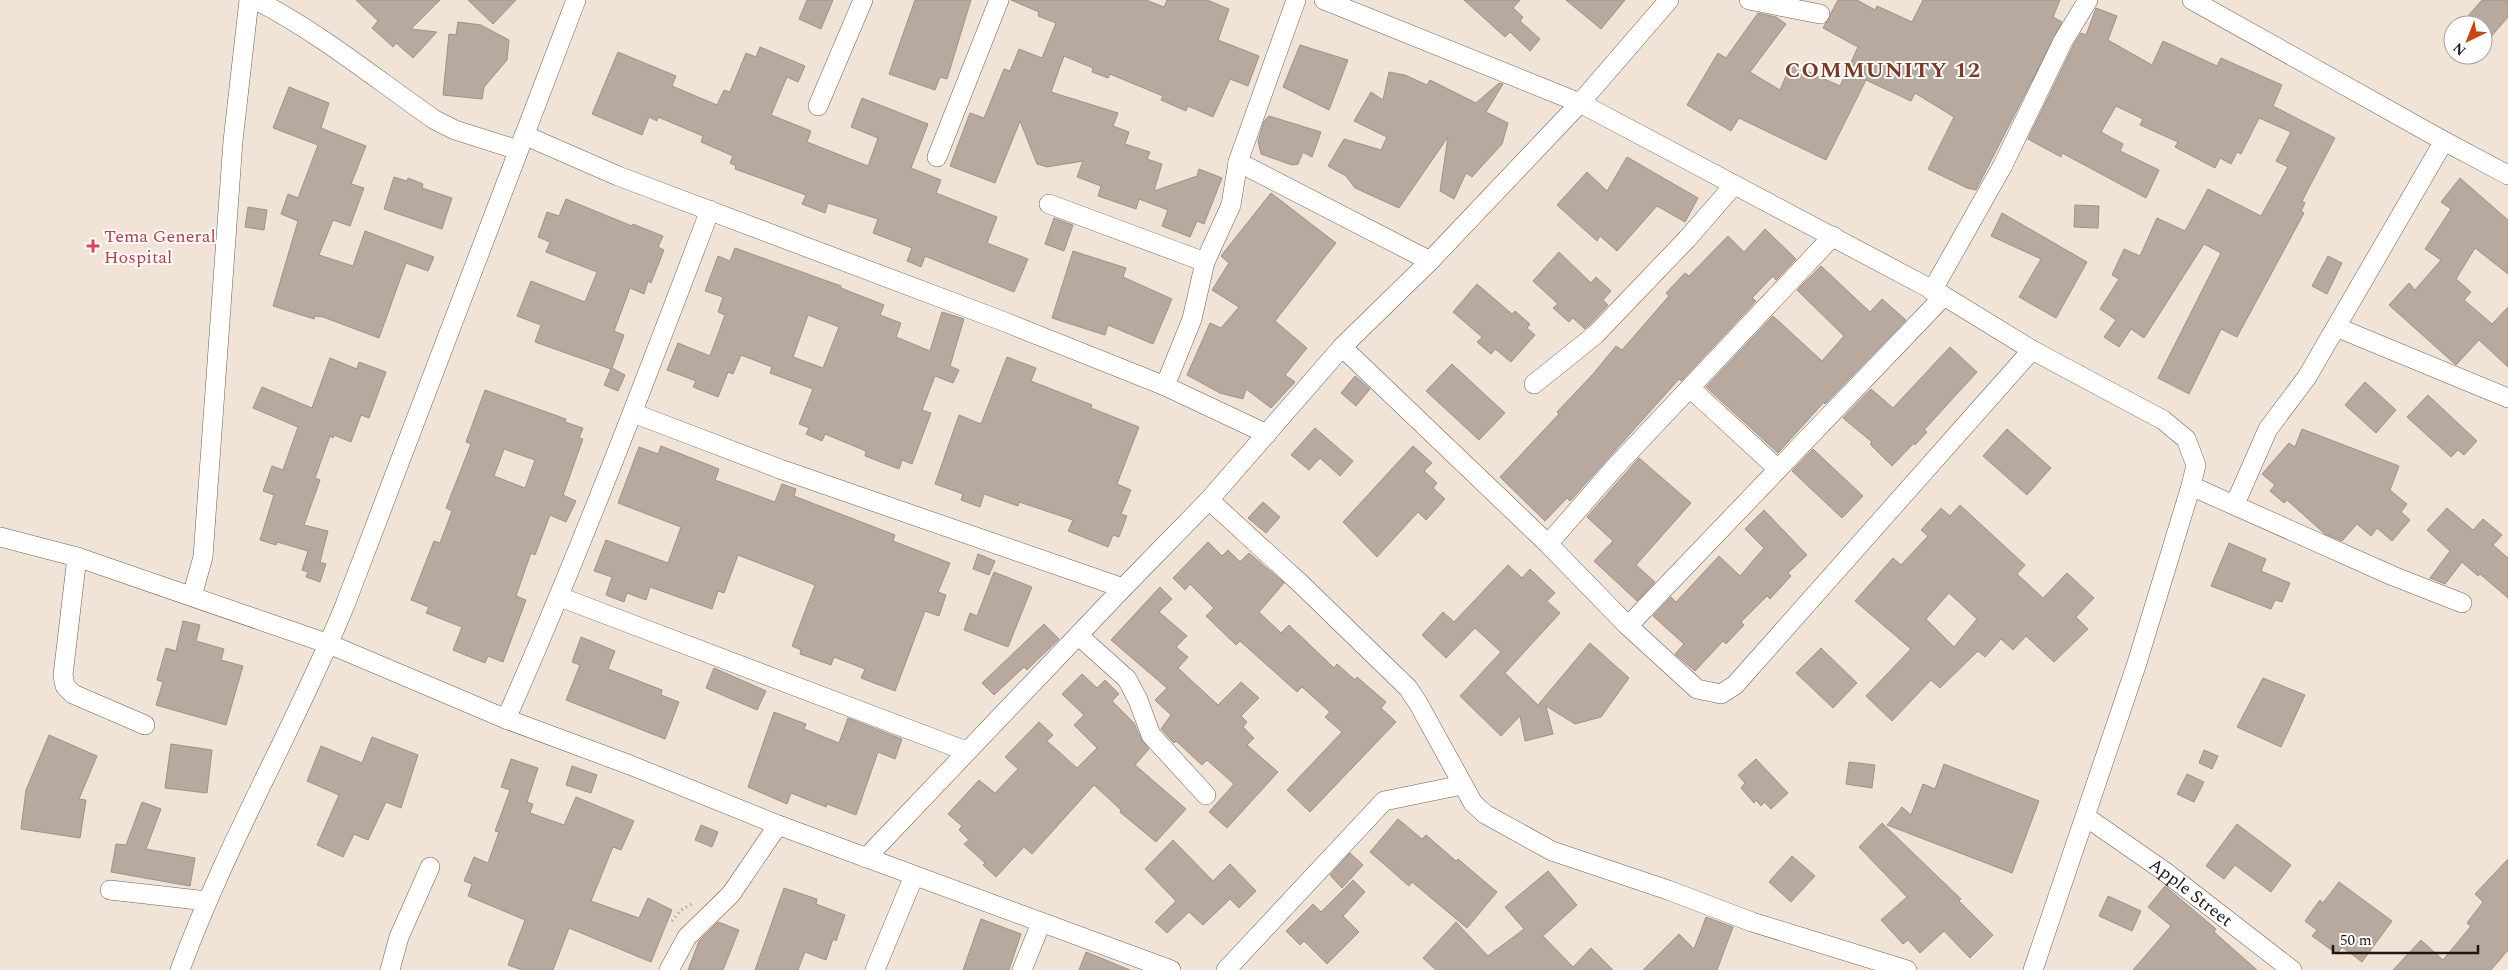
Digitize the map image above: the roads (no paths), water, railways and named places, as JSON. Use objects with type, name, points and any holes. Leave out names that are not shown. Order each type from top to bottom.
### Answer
[{"type":"street","points":[[192,596],[203,557],[224,290],[232,141],[250,0]]},
{"type":"street","points":[[256,0],[287,16],[435,120],[455,130],[521,143],[710,210],[1165,386],[1267,434]]},
{"type":"street","points":[[180,970],[233,842],[329,644],[374,534],[576,0]]},
{"type":"street","points":[[818,106],[863,0]]},
{"type":"street","points":[[937,157],[999,0]]},
{"type":"street","points":[[1165,386],[1192,319],[1205,262],[1231,205],[1238,162],[1296,0]]},
{"type":"street","points":[[1324,0],[1580,103],[1833,236],[1938,294],[2032,350],[2163,420],[2186,438],[2196,465],[2191,486],[2137,663],[2036,969]]},
{"type":"street","points":[[866,858],[1122,588],[1209,500],[1342,348],[1430,261],[1580,103],[1669,0]]},
{"type":"street","points":[[1749,0],[1820,14]]},
{"type":"street","points":[[1628,626],[1860,386],[1938,294],[2063,41],[2088,0]]},
{"type":"street","points":[[2192,0],[2508,175]]},
{"type":"street","points":[[2235,504],[2268,429],[2307,377],[2444,141]]},
{"type":"street","points":[[1238,162],[1430,261]]},
{"type":"street","points":[[1534,384],[1595,335],[1687,239],[1734,185]]},
{"type":"street","points":[[1049,204],[1205,262]]},
{"type":"street","points":[[506,719],[560,597],[633,413],[710,210]]},
{"type":"street","points":[[1548,544],[1616,466],[1833,236]]},
{"type":"street","points":[[2336,327],[2508,398]]},
{"type":"street","points":[[1342,348],[1548,544],[1628,626],[1697,689],[1720,694],[1734,685],[2032,350]]},
{"type":"street","points":[[1690,388],[1778,469]]},
{"type":"street","points":[[633,413],[780,469],[1122,588]]},
{"type":"street","points":[[2191,486],[2235,504],[2342,554],[2462,603]]},
{"type":"street","points":[[1209,500],[1301,584],[1408,688],[1462,785],[1473,803],[1485,814],[1552,851],[1668,890],[1752,922],[1907,970]]},
{"type":"street","points":[[0,537],[76,557],[329,644],[506,719],[630,765],[778,825],[1171,970]]},
{"type":"street","points":[[76,557],[63,675],[64,686],[74,694],[145,725]]},
{"type":"street","points":[[560,597],[966,752]]},
{"type":"street","points":[[1078,636],[1127,679],[1152,735],[1182,772],[1206,795]]},
{"type":"street","points":[[1226,970],[1384,801],[1462,785]]},
{"type":"street","name":"Apple Street","points":[[2086,817],[2164,871],[2292,970]]},
{"type":"street","points":[[669,970],[687,937],[731,894],[778,825]]},
{"type":"street","points":[[390,970],[400,937],[430,866]]},
{"type":"street","points":[[874,970],[914,876]]},
{"type":"street","points":[[110,890],[207,901]]},
{"type":"street","points":[[1022,970],[1041,922]]},
{"type":"place","name":"Tema General Hospital","points":[[93,246]]},
{"type":"district","name":"COMMUNITY 12","points":[[1883,70]]}]
